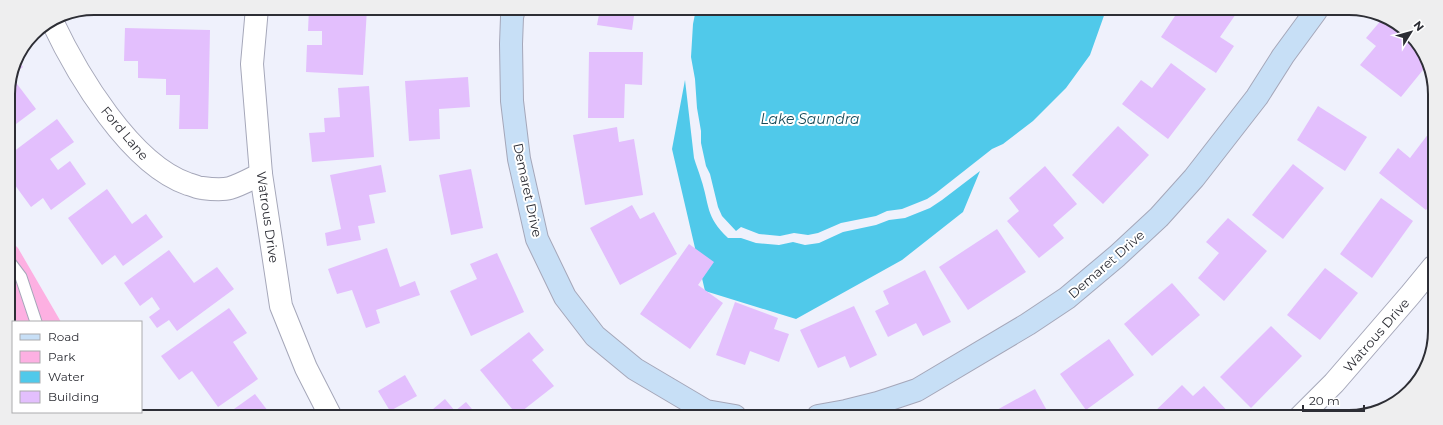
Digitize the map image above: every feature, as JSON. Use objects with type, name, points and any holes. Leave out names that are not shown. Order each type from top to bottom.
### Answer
[{"type":"street","name":"Watrous Drive","points":[[256,15],[252,64],[261,174],[281,306],[306,368],[327,410]]},
{"type":"street","name":"Demaret Drive","points":[[512,15],[511,44],[512,102],[519,159],[537,239],[564,297],[595,336],[635,369],[701,410]]},
{"type":"street","name":"Demaret Drive","points":[[850,410],[878,403],[917,390],[1028,324],[1067,298],[1117,256],[1159,217],[1194,178],[1257,97],[1283,56],[1313,15]]},
{"type":"street","name":"Ford Lane","points":[[54,26],[85,82],[117,126],[150,162],[177,180],[202,188],[229,188],[261,174]]},
{"type":"street","name":"Watrous Drive","points":[[1307,410],[1334,383],[1428,272]]},
{"type":"lane","points":[[15,269],[21,277],[36,321]]},
{"type":"green space","points":[[15,245],[60,321],[15,321]]},
{"type":"water","name":"Lake Saundra","points":[[695,15],[1104,15],[1090,55],[1066,88],[1033,121],[1003,144],[992,149],[936,193],[927,199],[902,209],[887,211],[876,216],[841,223],[818,233],[808,235],[794,233],[780,236],[759,234],[741,227],[736,231],[722,216],[718,207],[701,143],[695,79],[691,57]]},
{"type":"water","points":[[685,80],[694,158],[704,188],[709,210],[715,223],[728,238],[741,238],[756,243],[779,245],[793,242],[805,245],[819,243],[843,232],[876,225],[889,220],[905,218],[930,208],[980,171],[963,212],[902,260],[796,319],[705,291],[672,149]]},
{"type":"building","points":[[309,15],[367,15],[363,75],[306,72],[307,45],[322,45],[322,31],[308,31]]},
{"type":"building","points":[[599,15],[634,15],[632,30],[597,25]]},
{"type":"building","points":[[1176,15],[1235,15],[1220,37],[1234,46],[1216,73],[1161,37]]},
{"type":"building","points":[[1380,22],[1391,28],[1391,52],[1415,52],[1422,64],[1424,69],[1401,97],[1360,65],[1376,46],[1366,38]]},
{"type":"building","points":[[125,28],[210,30],[208,129],[179,129],[180,95],[166,95],[166,79],[138,78],[138,61],[124,61]]},
{"type":"building","points":[[589,52],[643,52],[642,85],[625,84],[624,118],[588,118]]},
{"type":"building","points":[[1171,63],[1206,89],[1168,139],[1122,104],[1141,80],[1152,88]]},
{"type":"building","points":[[468,77],[470,107],[439,109],[440,139],[409,141],[405,81]]},
{"type":"building","points":[[16,83],[36,109],[15,125]]},
{"type":"building","points":[[369,86],[374,157],[312,162],[309,133],[325,132],[324,118],[340,117],[338,88]]},
{"type":"building","points":[[1318,106],[1367,137],[1345,171],[1297,140]]},
{"type":"building","points":[[57,119],[74,142],[50,159],[58,170],[70,161],[86,184],[51,210],[43,198],[31,207],[15,185],[15,150]]},
{"type":"building","points":[[1118,126],[1149,155],[1103,204],[1072,175]]},
{"type":"building","points":[[617,127],[619,142],[634,139],[643,195],[585,205],[573,135]]},
{"type":"building","points":[[1428,134],[1428,207],[1426,210],[1379,173],[1398,148],[1410,158]]},
{"type":"building","points":[[1293,164],[1324,188],[1283,239],[1252,215]]},
{"type":"building","points":[[381,165],[386,192],[369,195],[375,223],[358,226],[361,240],[327,246],[325,233],[341,229],[330,175]]},
{"type":"building","points":[[1045,166],[1077,204],[1053,225],[1064,238],[1039,258],[1007,221],[1019,211],[1009,198]]},
{"type":"building","points":[[471,169],[483,228],[451,235],[439,175]]},
{"type":"building","points":[[107,189],[132,224],[146,214],[163,237],[123,266],[115,255],[102,265],[68,218]]},
{"type":"building","points":[[1381,198],[1413,221],[1372,278],[1340,254]]},
{"type":"building","points":[[632,205],[640,219],[654,212],[677,254],[620,285],[590,228]]},
{"type":"building","points":[[1228,218],[1267,251],[1224,301],[1198,278],[1219,253],[1206,242]]},
{"type":"building","points":[[997,229],[1026,272],[968,310],[939,267]]},
{"type":"building","points":[[689,244],[714,262],[698,285],[723,303],[690,349],[640,314]]},
{"type":"building","points":[[387,248],[400,287],[415,281],[420,295],[376,310],[380,323],[366,328],[352,290],[337,294],[328,269]]},
{"type":"building","points":[[169,250],[194,283],[217,267],[234,289],[177,331],[169,320],[157,328],[149,317],[160,309],[152,297],[140,306],[124,283]]},
{"type":"building","points":[[497,253],[524,312],[471,336],[450,291],[477,279],[470,264]]},
{"type":"building","points":[[1325,268],[1358,293],[1320,340],[1287,315]]},
{"type":"building","points":[[925,270],[951,322],[923,336],[916,323],[888,337],[875,311],[889,304],[883,291]]},
{"type":"building","points":[[1172,283],[1200,315],[1152,356],[1124,324]]},
{"type":"building","points":[[735,302],[778,318],[774,329],[789,334],[779,362],[750,351],[745,365],[716,355]]},
{"type":"building","points":[[854,306],[877,355],[850,368],[845,356],[818,368],[800,330]]},
{"type":"building","points":[[229,308],[247,333],[233,342],[258,379],[218,407],[192,371],[179,380],[161,356]]},
{"type":"building","points":[[1271,326],[1302,356],[1251,408],[1220,377]]},
{"type":"building","points":[[529,332],[544,350],[532,360],[554,386],[523,410],[513,410],[480,370]]},
{"type":"building","points":[[1109,339],[1134,375],[1086,410],[1060,374]]},
{"type":"building","points":[[405,375],[417,396],[389,410],[378,391]]},
{"type":"building","points":[[1182,385],[1193,396],[1204,386],[1226,410],[1156,410]]},
{"type":"building","points":[[1035,389],[1047,410],[997,410]]},
{"type":"building","points":[[255,394],[267,410],[233,410]]},
{"type":"building","points":[[445,399],[454,410],[432,410]]},
{"type":"building","points":[[466,402],[473,410],[456,410]]}]
